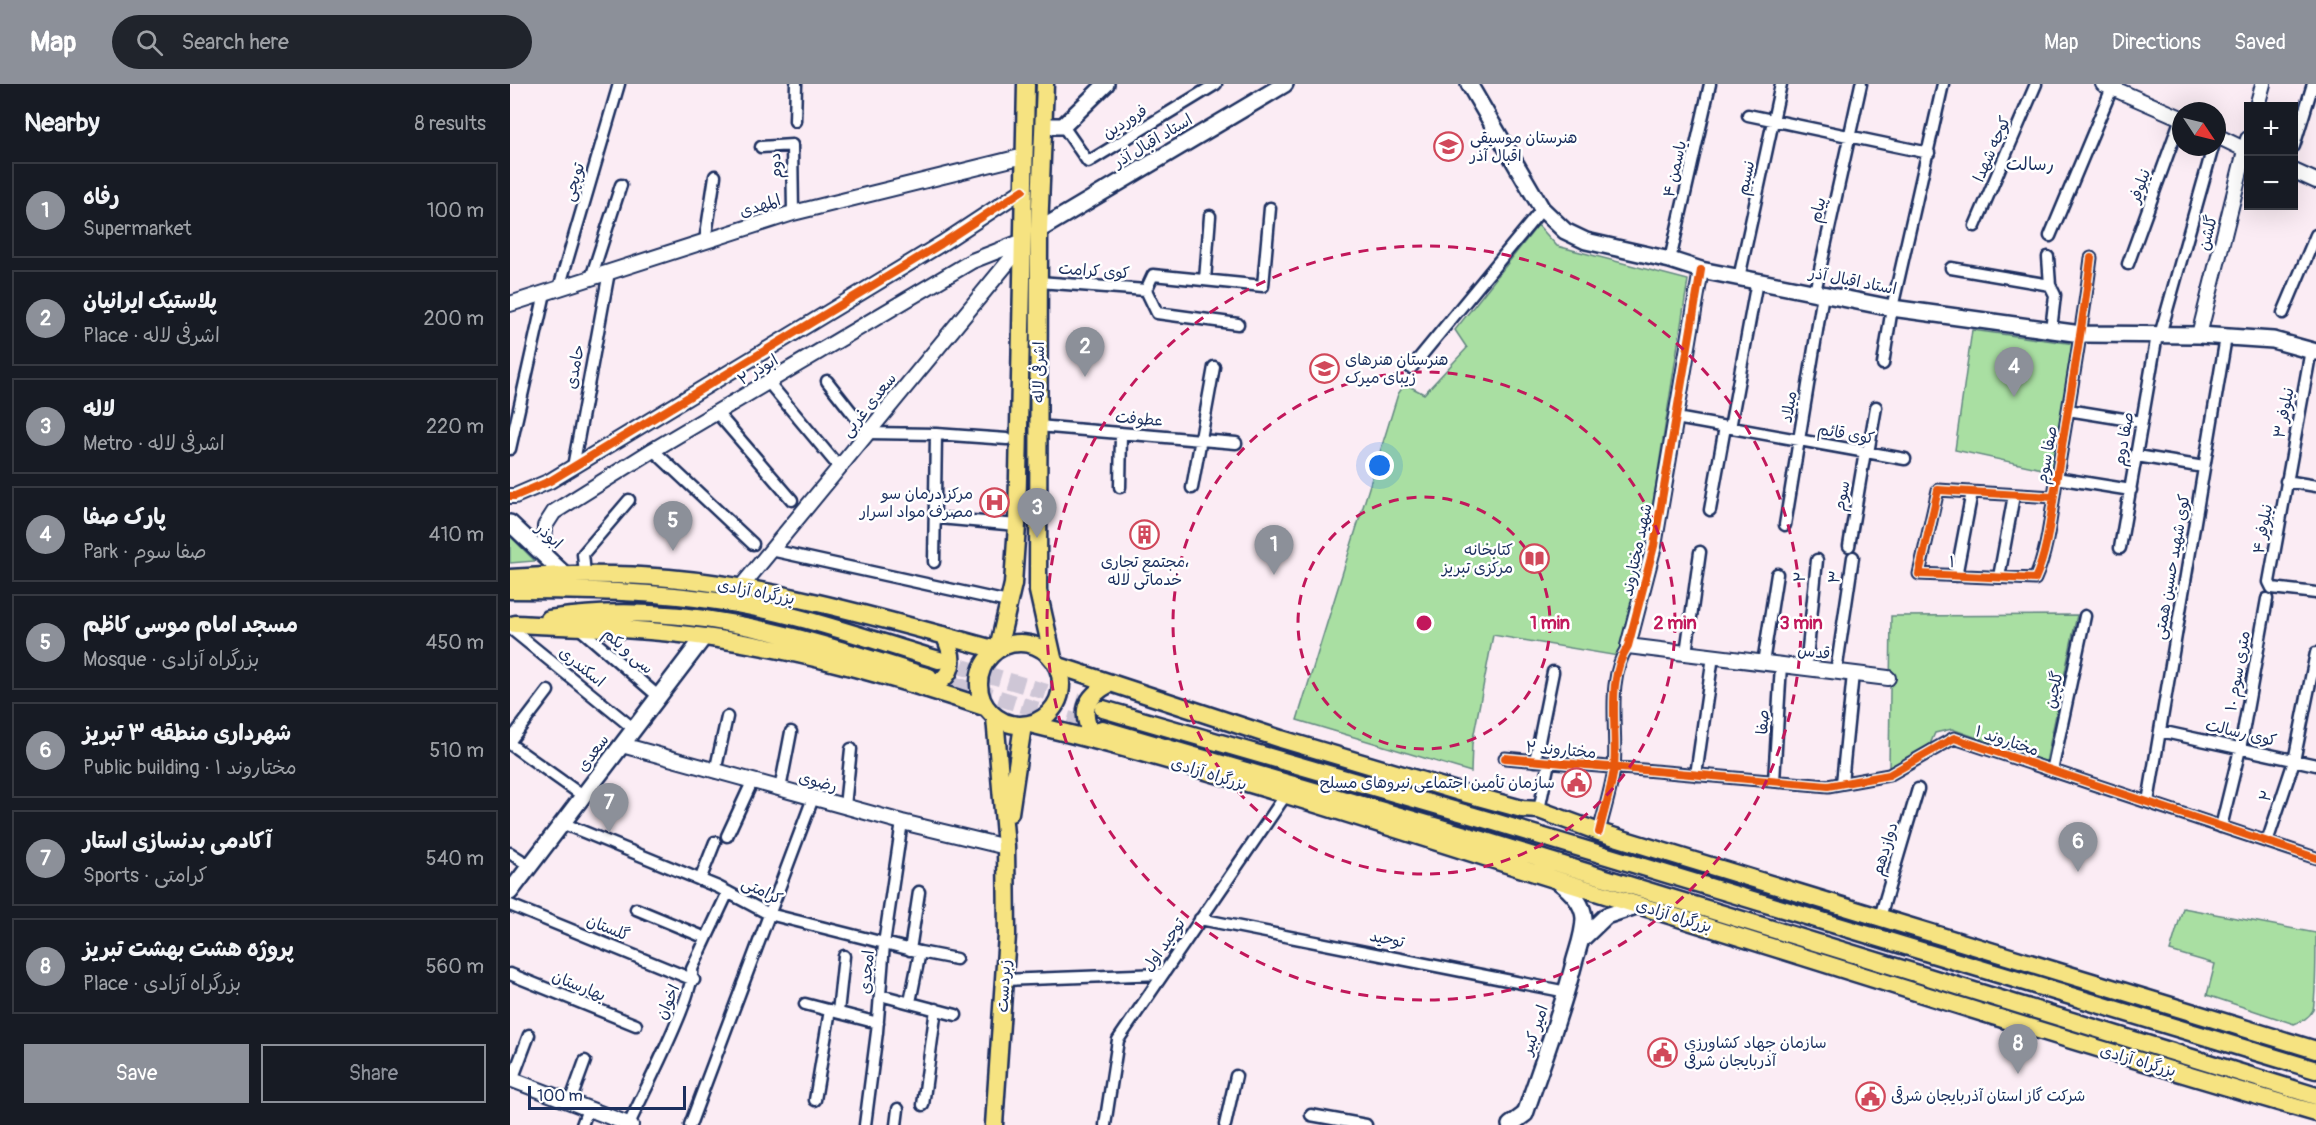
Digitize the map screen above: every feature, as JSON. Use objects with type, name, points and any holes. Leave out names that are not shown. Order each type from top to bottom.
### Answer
[{"type":"main road","name":"اشرفی لاله","points":[[998,650],[1013,584],[1017,525],[1026,84]]},
{"type":"main road","name":"اشرفی لاله","points":[[1045,84],[1039,282],[1038,591],[1054,662]]},
{"type":"main road","points":[[1044,126],[1063,126],[1106,84]]},
{"type":"main road","name":"استاد اقبال آذر","points":[[1040,230],[1285,84]]},
{"type":"main road","name":"استاد اقبال آذر","points":[[1469,84],[1542,208],[1565,231],[1586,241],[1670,260],[1701,270],[1892,308],[2081,334],[2199,335],[2273,340],[2313,351]]},
{"type":"main road","name":"ابوذر","points":[[510,524],[564,574]]},
{"type":"main road","name":"بزرگراه آزادی","points":[[510,578],[585,574],[669,578],[741,587],[998,650]]},
{"type":"main road","name":"بزرگراه آزادی","points":[[510,590],[599,590],[726,602],[788,615],[939,660]]},
{"type":"main road","name":"بزرگراه آزادی","points":[[512,626],[574,615],[621,612],[733,622],[784,633],[928,683],[991,713]]},
{"type":"main road","name":"بزرگراه آزادی","points":[[512,626],[578,627],[704,637],[766,647],[928,683]]},
{"type":"main road","points":[[928,683],[942,682],[952,666],[952,650],[944,635]]},
{"type":"main road","name":"سعدی","points":[[510,892],[704,637]]},
{"type":"main road","points":[[1054,662],[1061,686],[1058,699],[1042,719],[1027,725],[1005,722],[991,713],[981,697],[979,684],[984,665],[998,650],[1022,643],[1035,645],[1054,662],[1281,739],[1460,792],[1530,809],[2316,1050]]},
{"type":"main road","points":[[1098,734],[1085,723],[1086,705],[1096,691],[1111,683]]},
{"type":"main road","name":"بزرگراه آزادی","points":[[1103,709],[1491,821],[2316,1070]]},
{"type":"main road","name":"زبردست","points":[[991,713],[1006,846],[1005,980],[994,1125]]},
{"type":"main road","name":"بزرگراه آزادی","points":[[1027,725],[1098,734],[1482,840],[2316,1096]]},
{"type":"main road","name":"زبردست","points":[[1006,846],[1027,725]]},
{"type":"main road","name":"بزرگراه آزادی","points":[[1098,734],[1285,796],[1508,863],[2313,1115]]},
{"type":"main road","points":[[1460,792],[1491,821],[1530,809]]},
{"type":"main road","points":[[1456,847],[1482,840],[1508,863]]},
{"type":"main road","points":[[1555,879],[1572,893],[1581,908],[1584,917],[1582,939]]},
{"type":"main road","points":[[1582,939],[1606,916],[1639,905]]},
{"type":"main road","name":"امیر کبیر","points":[[1510,1125],[1525,1114],[1567,992],[1582,939]]},
{"type":"street","name":"توپچی","points":[[559,288],[619,84]]},
{"type":"street","points":[[795,121],[796,84]]},
{"type":"street","name":"فروردین","points":[[1063,126],[1088,162],[1216,84]]},
{"type":"street","name":"یاسمن ۴","points":[[1670,260],[1710,84]]},
{"type":"street","name":"نسیم","points":[[1739,278],[1781,84]]},
{"type":"street","name":"پیام","points":[[1819,293],[1861,84]]},
{"type":"street","points":[[1883,364],[1892,308],[1943,84]]},
{"type":"street","name":"کوچه شهدا","points":[[1974,226],[2036,84]]},
{"type":"street","points":[[2258,102],[2263,84]]},
{"type":"street","points":[[2298,133],[2313,84]]},
{"type":"street","points":[[2050,236],[2107,86],[2172,114]]},
{"type":"street","points":[[1748,115],[1929,153]]},
{"type":"street","points":[[2226,139],[2244,146]]},
{"type":"street","name":"نیلوفر","points":[[2128,264],[2172,143]]},
{"type":"street","name":"دوم","points":[[761,147],[792,145],[793,213]]},
{"type":"street","name":"المهدی","points":[[510,304],[793,213],[1024,156]]},
{"type":"street","name":"صفا دوم","points":[[2120,548],[2159,335],[2210,156]]},
{"type":"street","name":"گلشن","points":[[2199,335],[2246,156]]},
{"type":"street","points":[[2298,173],[2316,181]]},
{"type":"street","points":[[705,241],[715,176]]},
{"type":"street","points":[[591,278],[621,185]]},
{"type":"street","points":[[510,496],[550,482],[931,250],[1023,190]]},
{"type":"street","points":[[1146,290],[1153,275],[1263,286],[1270,208]]},
{"type":"street","points":[[1411,368],[1542,208]]},
{"type":"street","points":[[1205,280],[1210,216]]},
{"type":"street","points":[[2283,313],[2316,235]]},
{"type":"street","name":"ابوذر ۲","points":[[544,555],[545,526],[554,512],[653,450],[718,414],[972,261],[1023,243]]},
{"type":"street","name":"سعدی غربی","points":[[741,587],[1023,243]]},
{"type":"street","points":[[2048,257],[2050,285],[2055,295],[2051,330]]},
{"type":"street","name":"صفا سوم","points":[[2035,579],[2042,564],[2081,334],[2091,258]]},
{"type":"street","points":[[1951,268],[2050,285]]},
{"type":"street","name":"شهید مختاروند","points":[[1599,832],[1614,768],[1612,722],[1618,669],[1620,659],[1628,646],[1654,546],[1701,270]]},
{"type":"street","name":"حامدی","points":[[573,467],[609,272]]},
{"type":"street","points":[[1710,510],[1757,281]]},
{"type":"street","name":"کوی کرامت","points":[[1039,282],[1146,290],[1157,314],[1238,324]]},
{"type":"street","points":[[510,449],[545,293]]},
{"type":"street","name":"میلاد","points":[[1785,525],[1819,293]]},
{"type":"street","name":"کوی شهید حسین همتی","points":[[2148,802],[2226,337]]},
{"type":"street","name":"نیلوفر ۳","points":[[2286,481],[2313,351]]},
{"type":"street","points":[[1192,488],[1199,439],[1214,367]]},
{"type":"street","points":[[827,381],[868,433],[936,434],[1007,440]]},
{"type":"street","points":[[769,383],[839,467]]},
{"type":"street","points":[[1867,452],[1876,407]]},
{"type":"street","points":[[2068,410],[2142,422]]},
{"type":"street","points":[[718,414],[792,500]]},
{"type":"street","name":"کوی قائم","points":[[1676,418],[1905,459]]},
{"type":"street","name":"عطوفت","points":[[1038,426],[1236,442]]},
{"type":"street","points":[[1120,487],[1121,433]]},
{"type":"street","points":[[934,562],[936,434]]},
{"type":"street","points":[[653,450],[753,544]]},
{"type":"street","name":"سوم","points":[[1849,546],[1867,452]]},
{"type":"street","points":[[2137,456],[2204,467]]},
{"type":"street","points":[[2056,478],[2131,490]]},
{"type":"street","points":[[2286,481],[2316,486]]},
{"type":"street","name":"نیلوفر ۴","points":[[2286,481],[2269,582],[2272,588],[2316,593]]},
{"type":"street","name":"۱","points":[[1972,492],[1938,490],[1919,574],[2035,579]]},
{"type":"street","points":[[1956,576],[1972,492],[2053,497]]},
{"type":"street","points":[[1999,577],[2014,495]]},
{"type":"street","points":[[585,574],[583,554],[629,500]]},
{"type":"street","points":[[939,518],[1017,525]]},
{"type":"street","points":[[771,550],[1008,602]]},
{"type":"street","points":[[1686,653],[1701,552]]},
{"type":"street","name":"۳","points":[[1836,672],[1853,557]]},
{"type":"street","name":"۲","points":[[1806,668],[1817,560]]},
{"type":"street","points":[[1763,663],[1778,574]]},
{"type":"street","name":"۱۰ متری سوم","points":[[2240,748],[2266,599]]},
{"type":"street","name":"گلچین","points":[[2052,771],[2085,616]]},
{"type":"street","name":"اسکندری","points":[[512,626],[634,729]]},
{"type":"street","name":"سی و یکم","points":[[578,627],[659,697]]},
{"type":"street","name":"قدس","points":[[1628,646],[1888,678]]},
{"type":"street","points":[[2294,760],[2316,653]]},
{"type":"street","points":[[1696,775],[1713,656]]},
{"type":"street","name":"صفا","points":[[1774,781],[1781,665]]},
{"type":"street","points":[[1535,761],[1553,672]]},
{"type":"street","points":[[1842,783],[1853,674]]},
{"type":"street","points":[[548,691],[511,747],[583,796]]},
{"type":"street","points":[[715,772],[727,717]]},
{"type":"street","name":"کوی رسالت","points":[[2160,731],[2316,765]]},
{"type":"street","points":[[780,789],[790,732]]},
{"type":"street","name":"مختاروند ۱","points":[[1614,768],[1828,786],[1888,776],[1954,738],[2316,858]]},
{"type":"street","name":"رضوی","points":[[622,745],[902,822],[1006,846]]},
{"type":"street","points":[[2221,827],[2240,748]]},
{"type":"street","points":[[845,806],[851,750]]},
{"type":"street","name":"مختاروند ۲","points":[[1506,758],[1614,768]]},
{"type":"street","name":"۲","points":[[2267,842],[2294,760]]},
{"type":"street","points":[[1530,809],[1549,762]]},
{"type":"street","points":[[727,836],[752,782]]},
{"type":"street","name":"دوازدهم","points":[[1880,917],[1918,789]]},
{"type":"street","name":"توحید اول","points":[[1105,1125],[1118,1040],[1285,796]]},
{"type":"street","points":[[690,1125],[813,798]]},
{"type":"street","name":"امجدی","points":[[865,1125],[878,1023],[884,944],[902,822]]},
{"type":"street","name":"کرامتی","points":[[562,823],[728,891],[769,914],[884,944],[956,959]]},
{"type":"street","points":[[700,880],[715,842]]},
{"type":"street","points":[[510,854],[530,866]]},
{"type":"street","name":"اخوان","points":[[630,1125],[694,980],[692,969],[728,891]]},
{"type":"street","points":[[910,1002],[919,892]]},
{"type":"street","name":"گلستان","points":[[510,905],[694,980]]},
{"type":"street","points":[[636,909],[706,938]]},
{"type":"street","name":"توحید","points":[[1200,919],[1567,992]]},
{"type":"street","points":[[815,1100],[844,956]]},
{"type":"street","name":"بهارستان","points":[[510,974],[636,1025]]},
{"type":"street","points":[[1005,980],[1162,974]]},
{"type":"street","points":[[880,995],[956,1015]]},
{"type":"street","points":[[805,1004],[878,1023]]},
{"type":"street","points":[[923,1105],[936,1009]]},
{"type":"street","points":[[530,1035],[511,1080],[630,1125]]},
{"type":"street","points":[[570,1102],[585,1061]]},
{"type":"street","points":[[1225,1125],[1236,1076]]},
{"type":"street","points":[[582,1125],[588,1109]]},
{"type":"street","points":[[896,1125],[898,1109]]},
{"type":"street","points":[[1311,1115],[1365,1125]]},
{"type":"green space","points":[[1538,225],[1557,246],[1688,280],[1647,541],[1618,656],[1493,635],[1472,744],[1471,772],[1297,720],[1398,394],[1405,384],[1424,394],[1467,348],[1455,330]]},
{"type":"green space","points":[[1972,330],[2075,344],[2051,471],[1955,450]]},
{"type":"green space","points":[[510,536],[535,561],[510,563]]},
{"type":"green space","points":[[2077,615],[2046,762],[1952,729],[1935,733],[1922,762],[1889,768],[1891,616]]},
{"type":"green space","points":[[2183,908],[2316,933],[2315,994],[2313,1010],[2309,1015],[2294,1024],[2207,995],[2215,964],[2170,951]]},
{"type":"tunnel","points":[[939,660],[1100,708]]},
{"type":"tunnel","points":[[930,677],[1098,728]]},
{"type":"cycle path","points":[[510,496],[550,481],[941,244],[1023,190]]},
{"type":"cycle path","points":[[2053,497],[1938,490],[1919,574],[2035,579],[2044,555],[2049,529],[2091,258]]},
{"type":"cycle path","points":[[1599,832],[1614,769],[1614,706],[1617,674],[1628,646],[1654,546],[1701,270]]},
{"type":"cycle path","points":[[1505,758],[1828,786],[1889,775],[1954,738],[2316,858]]},
{"type":"place","name":"هنرستان موسیقی اقبال آذر","points":[[1449,147]]},
{"type":"place","name":"هنرستان هنرهای زیبای میرک","points":[[1324,369]]},
{"type":"place","name":"پلاستیک ایرانیان","points":[[1085,377]]},
{"type":"place","name":"پارک صفا","points":[[2014,397]]},
{"type":"place","name":"مرکز درمان سو مصرف مواد اسرار","points":[[994,503]]},
{"type":"place","name":"مجتمع تجاری، خدماتی لاله","points":[[1145,534]]},
{"type":"place","name":"لاله","points":[[1037,538]]},
{"type":"place","name":"مسجد امام موسی کاظم","points":[[673,551]]},
{"type":"place","name":"کتابخانه مرکزى تبریز","points":[[1534,559]]},
{"type":"place","name":"رفاه","points":[[1274,575]]},
{"type":"place","name":"سازمان تأمین اجتماعی نیروهای مسلح","points":[[1576,783]]},
{"type":"place","name":"آکادمی بدنسازی استار","points":[[609,833]]},
{"type":"place","name":"شهرداری منطقه ۳ تبریز","points":[[2078,872]]},
{"type":"place","name":"سازمان جهاد کشاورزی آذربایجان شرقی","points":[[1663,1052]]},
{"type":"place","name":"پروژه هشت بهشت تبریز","points":[[2018,1074]]},
{"type":"place","name":"شرکت گاز استان آذربایجان شرقی","points":[[1870,1096]]},
{"type":"district","name":"رسالت","points":[[2030,164]]}]
